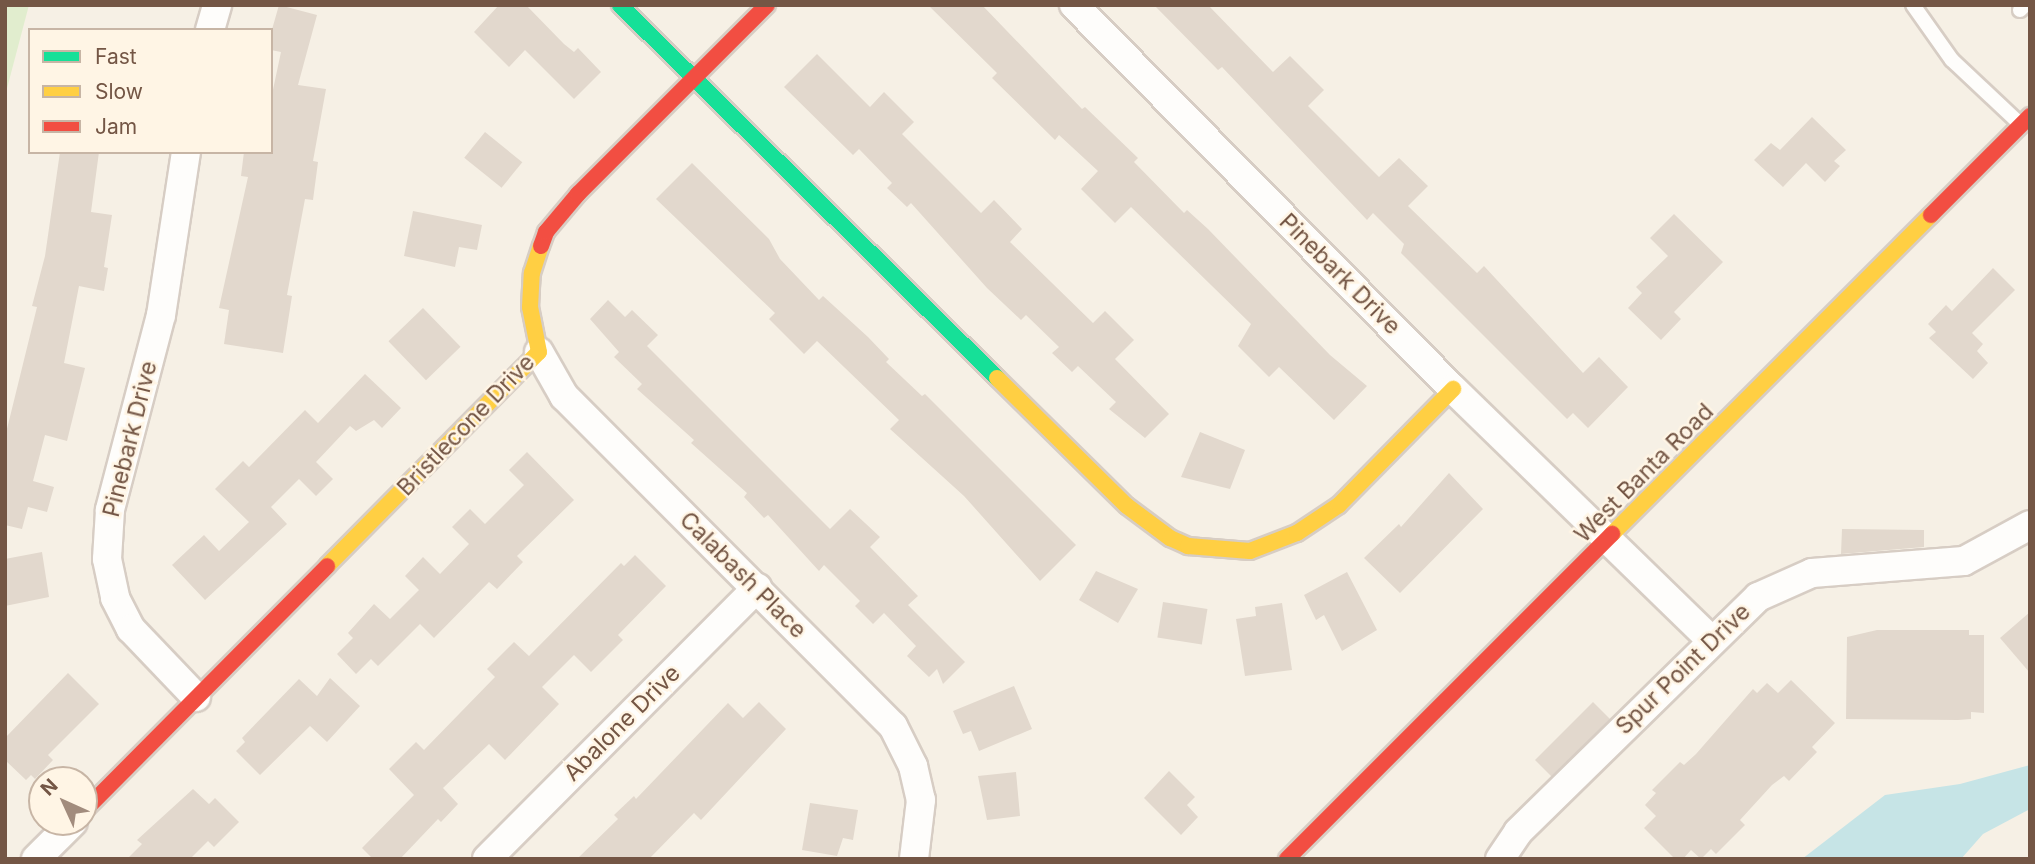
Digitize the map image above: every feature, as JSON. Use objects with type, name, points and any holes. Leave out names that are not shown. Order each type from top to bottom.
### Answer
[{"type":"street","points":[[211,28],[217,5]]},
{"type":"street","points":[[620,5],[1146,523],[1188,546],[1250,551],[1297,533],[1339,505],[1453,388]]},
{"type":"street","name":"Bristlecone Drive","points":[[98,797],[539,352],[530,307],[532,274],[546,232],[767,5]]},
{"type":"street","name":"Pinebark Drive","points":[[1074,5],[1453,388],[1711,640]]},
{"type":"street","name":"West Banta Road","points":[[1287,859],[1609,540],[2025,120]]},
{"type":"street","name":"Pinebark Drive","points":[[187,154],[161,315],[110,510],[107,559],[115,598],[131,629],[196,698]]},
{"type":"street","name":"Calabash Place","points":[[539,352],[564,396],[893,726],[913,766],[920,811],[914,859]]},
{"type":"street","name":"Spur Point Drive","points":[[1500,859],[1518,832],[1711,640],[1758,597],[1783,584],[1839,569],[1936,566],[1964,561],[2030,525]]},
{"type":"street","name":"Abalone Drive","points":[[487,859],[757,588]]},
{"type":"street","points":[[36,859],[59,836]]},
{"type":"lane","points":[[1913,5],[1952,60],[2025,120]]},
{"type":"green space","points":[[5,5],[29,5],[5,96]]},
{"type":"water","points":[[2030,765],[2030,809],[1983,834],[1961,859],[1802,859],[1885,795],[1960,784]]},
{"type":"building","points":[[279,5],[317,15],[298,85],[326,89],[313,161],[318,162],[313,200],[305,199],[287,295],[292,296],[283,353],[224,344],[229,310],[219,308],[248,177],[241,176],[244,154],[273,154],[273,90],[281,52],[273,50],[272,28]]},
{"type":"building","points":[[499,5],[526,5],[564,44],[574,52],[578,48],[601,72],[574,99],[525,50],[509,67],[474,32]]},
{"type":"building","points":[[928,5],[982,5],[1082,109],[1085,107],[1138,158],[1134,162],[1184,213],[1187,210],[1208,229],[1330,355],[1367,386],[1334,420],[1279,367],[1269,377],[1238,346],[1251,324],[1131,207],[1115,223],[1081,189],[1098,171],[1059,135],[1055,140],[992,78],[997,73]]},
{"type":"building","points":[[1154,5],[1208,5],[1273,72],[1290,56],[1324,90],[1308,106],[1379,177],[1399,158],[1428,186],[1408,206],[1477,273],[1484,266],[1583,373],[1599,357],[1628,387],[1588,428],[1573,413],[1567,419],[1401,253],[1404,244],[1373,213],[1367,220],[1222,67],[1218,70]]},
{"type":"building","points":[[817,54],[870,107],[884,92],[914,122],[902,134],[981,213],[994,200],[1022,229],[1010,242],[1093,323],[1105,311],[1134,340],[1115,359],[1169,414],[1145,438],[1109,409],[1116,402],[1078,366],[1072,372],[1052,353],[1059,347],[1026,315],[1021,320],[987,288],[911,203],[907,207],[887,188],[892,183],[859,149],[853,155],[784,87]]},
{"type":"building","points":[[1812,117],[1846,150],[1834,161],[1840,166],[1825,182],[1806,163],[1783,187],[1754,160],[1771,143],[1780,150]]},
{"type":"building","points":[[485,132],[522,162],[502,188],[464,158]]},
{"type":"building","points":[[60,154],[99,154],[91,212],[112,215],[104,267],[108,268],[104,291],[79,286],[64,363],[85,368],[67,441],[45,435],[33,481],[54,487],[47,512],[28,507],[22,529],[5,525],[5,437],[37,307],[32,306],[45,256]]},
{"type":"building","points":[[692,163],[769,239],[780,259],[819,300],[823,296],[868,337],[889,359],[886,362],[922,396],[925,394],[1076,545],[1040,581],[964,496],[890,429],[899,420],[817,341],[804,354],[769,319],[775,313],[656,199]]},
{"type":"building","points":[[413,211],[482,225],[477,250],[459,247],[455,267],[404,256]]},
{"type":"building","points":[[1674,214],[1723,262],[1674,312],[1681,319],[1661,340],[1628,308],[1642,293],[1636,287],[1668,256],[1650,238]]},
{"type":"building","points":[[1993,268],[2015,290],[1972,333],[1983,344],[1977,351],[1988,363],[1973,379],[1929,338],[1936,332],[1928,324],[1946,305],[1952,311]]},
{"type":"building","points":[[608,300],[625,317],[632,310],[658,335],[647,346],[830,529],[850,509],[880,537],[870,547],[918,596],[908,605],[965,662],[943,684],[937,669],[929,677],[907,656],[916,646],[884,613],[873,624],[855,606],[860,601],[824,565],[819,571],[768,515],[764,518],[744,497],[747,493],[691,443],[694,440],[637,389],[642,384],[614,357],[619,352],[590,319]]},
{"type":"building","points":[[423,308],[461,347],[426,380],[388,341]]},
{"type":"building","points":[[365,374],[401,408],[382,428],[374,420],[356,431],[350,426],[316,462],[333,479],[316,496],[299,479],[271,507],[287,524],[205,600],[172,565],[204,535],[219,551],[249,522],[215,489],[243,461],[249,467],[305,410],[318,423]]},
{"type":"building","points":[[1200,432],[1245,450],[1230,489],[1181,477]]},
{"type":"building","points":[[527,452],[574,500],[517,556],[523,562],[497,589],[489,582],[434,638],[420,624],[378,666],[371,659],[356,674],[337,654],[353,638],[348,633],[374,604],[390,619],[419,590],[405,576],[423,557],[440,574],[469,544],[452,527],[470,509],[485,524],[524,485],[509,470]]},
{"type":"building","points":[[1449,473],[1483,509],[1400,593],[1364,558],[1399,524],[1401,527]]},
{"type":"building","points":[[1842,529],[1924,530],[1924,547],[1841,554]]},
{"type":"building","points":[[42,552],[49,597],[5,606],[5,559]]},
{"type":"building","points":[[635,555],[666,586],[618,635],[623,640],[591,672],[574,655],[542,687],[559,704],[505,760],[489,744],[443,788],[458,804],[441,822],[438,819],[400,859],[373,859],[362,848],[414,795],[389,769],[416,742],[424,750],[495,677],[487,669],[514,642],[529,656],[621,563],[624,566]]},
{"type":"building","points":[[1096,571],[1138,589],[1118,623],[1079,600]]},
{"type":"building","points":[[1347,572],[1377,630],[1342,651],[1324,615],[1316,620],[1304,595]]},
{"type":"building","points":[[1163,602],[1207,609],[1202,645],[1157,638]]},
{"type":"building","points":[[1282,603],[1292,670],[1245,676],[1236,619],[1256,616],[1255,607]]},
{"type":"building","points":[[2030,612],[2030,673],[2000,638]]},
{"type":"building","points":[[1877,630],[1969,630],[1969,635],[1984,635],[1984,713],[1971,712],[1971,719],[1958,720],[1846,719],[1847,637]]},
{"type":"building","points":[[68,673],[99,704],[48,755],[53,760],[47,766],[28,766],[26,780],[5,760],[5,738]]},
{"type":"building","points":[[330,678],[360,706],[327,742],[310,726],[260,775],[236,751],[245,742],[242,738],[299,679],[317,696]]},
{"type":"building","points":[[1791,680],[1835,723],[1812,747],[1817,752],[1789,781],[1784,776],[1772,785],[1740,820],[1745,825],[1716,854],[1711,849],[1701,859],[1691,850],[1683,859],[1675,859],[1644,828],[1656,816],[1645,805],[1656,793],[1652,790],[1680,762],[1684,765],[1696,754],[1753,689],[1757,693],[1767,683],[1778,693]]},
{"type":"building","points":[[1014,686],[1032,729],[979,751],[971,731],[963,734],[953,711]]},
{"type":"building","points":[[759,702],[786,729],[701,820],[694,813],[649,859],[577,859],[618,819],[614,815],[634,796],[636,799],[728,703],[743,718]]},
{"type":"building","points":[[1593,702],[1610,719],[1552,777],[1535,760]]},
{"type":"building","points":[[1169,771],[1195,797],[1187,805],[1198,817],[1181,835],[1144,798]]},
{"type":"building","points":[[1016,772],[1020,816],[987,820],[978,776]]},
{"type":"building","points":[[193,789],[209,804],[215,798],[239,822],[214,847],[208,841],[190,859],[127,859],[142,844],[137,840]]},
{"type":"building","points":[[810,803],[858,810],[853,840],[843,838],[837,856],[802,850]]},
{"type":"traffic: fast","points":[[620,5],[997,378]]},
{"type":"traffic: slow","points":[[1612,534],[1931,215]]},
{"type":"traffic: slow","points":[[327,566],[539,352],[530,307],[532,273],[541,246]]},
{"type":"traffic: slow","points":[[997,378],[1127,506],[1170,538],[1188,546],[1250,551],[1297,533],[1339,505],[1453,389]]},
{"type":"traffic: jam","points":[[541,246],[546,232],[578,194],[767,5]]},
{"type":"traffic: jam","points":[[1931,215],[2030,116]]},
{"type":"traffic: jam","points":[[1287,859],[1612,534]]},
{"type":"traffic: jam","points":[[98,797],[327,566]]}]
